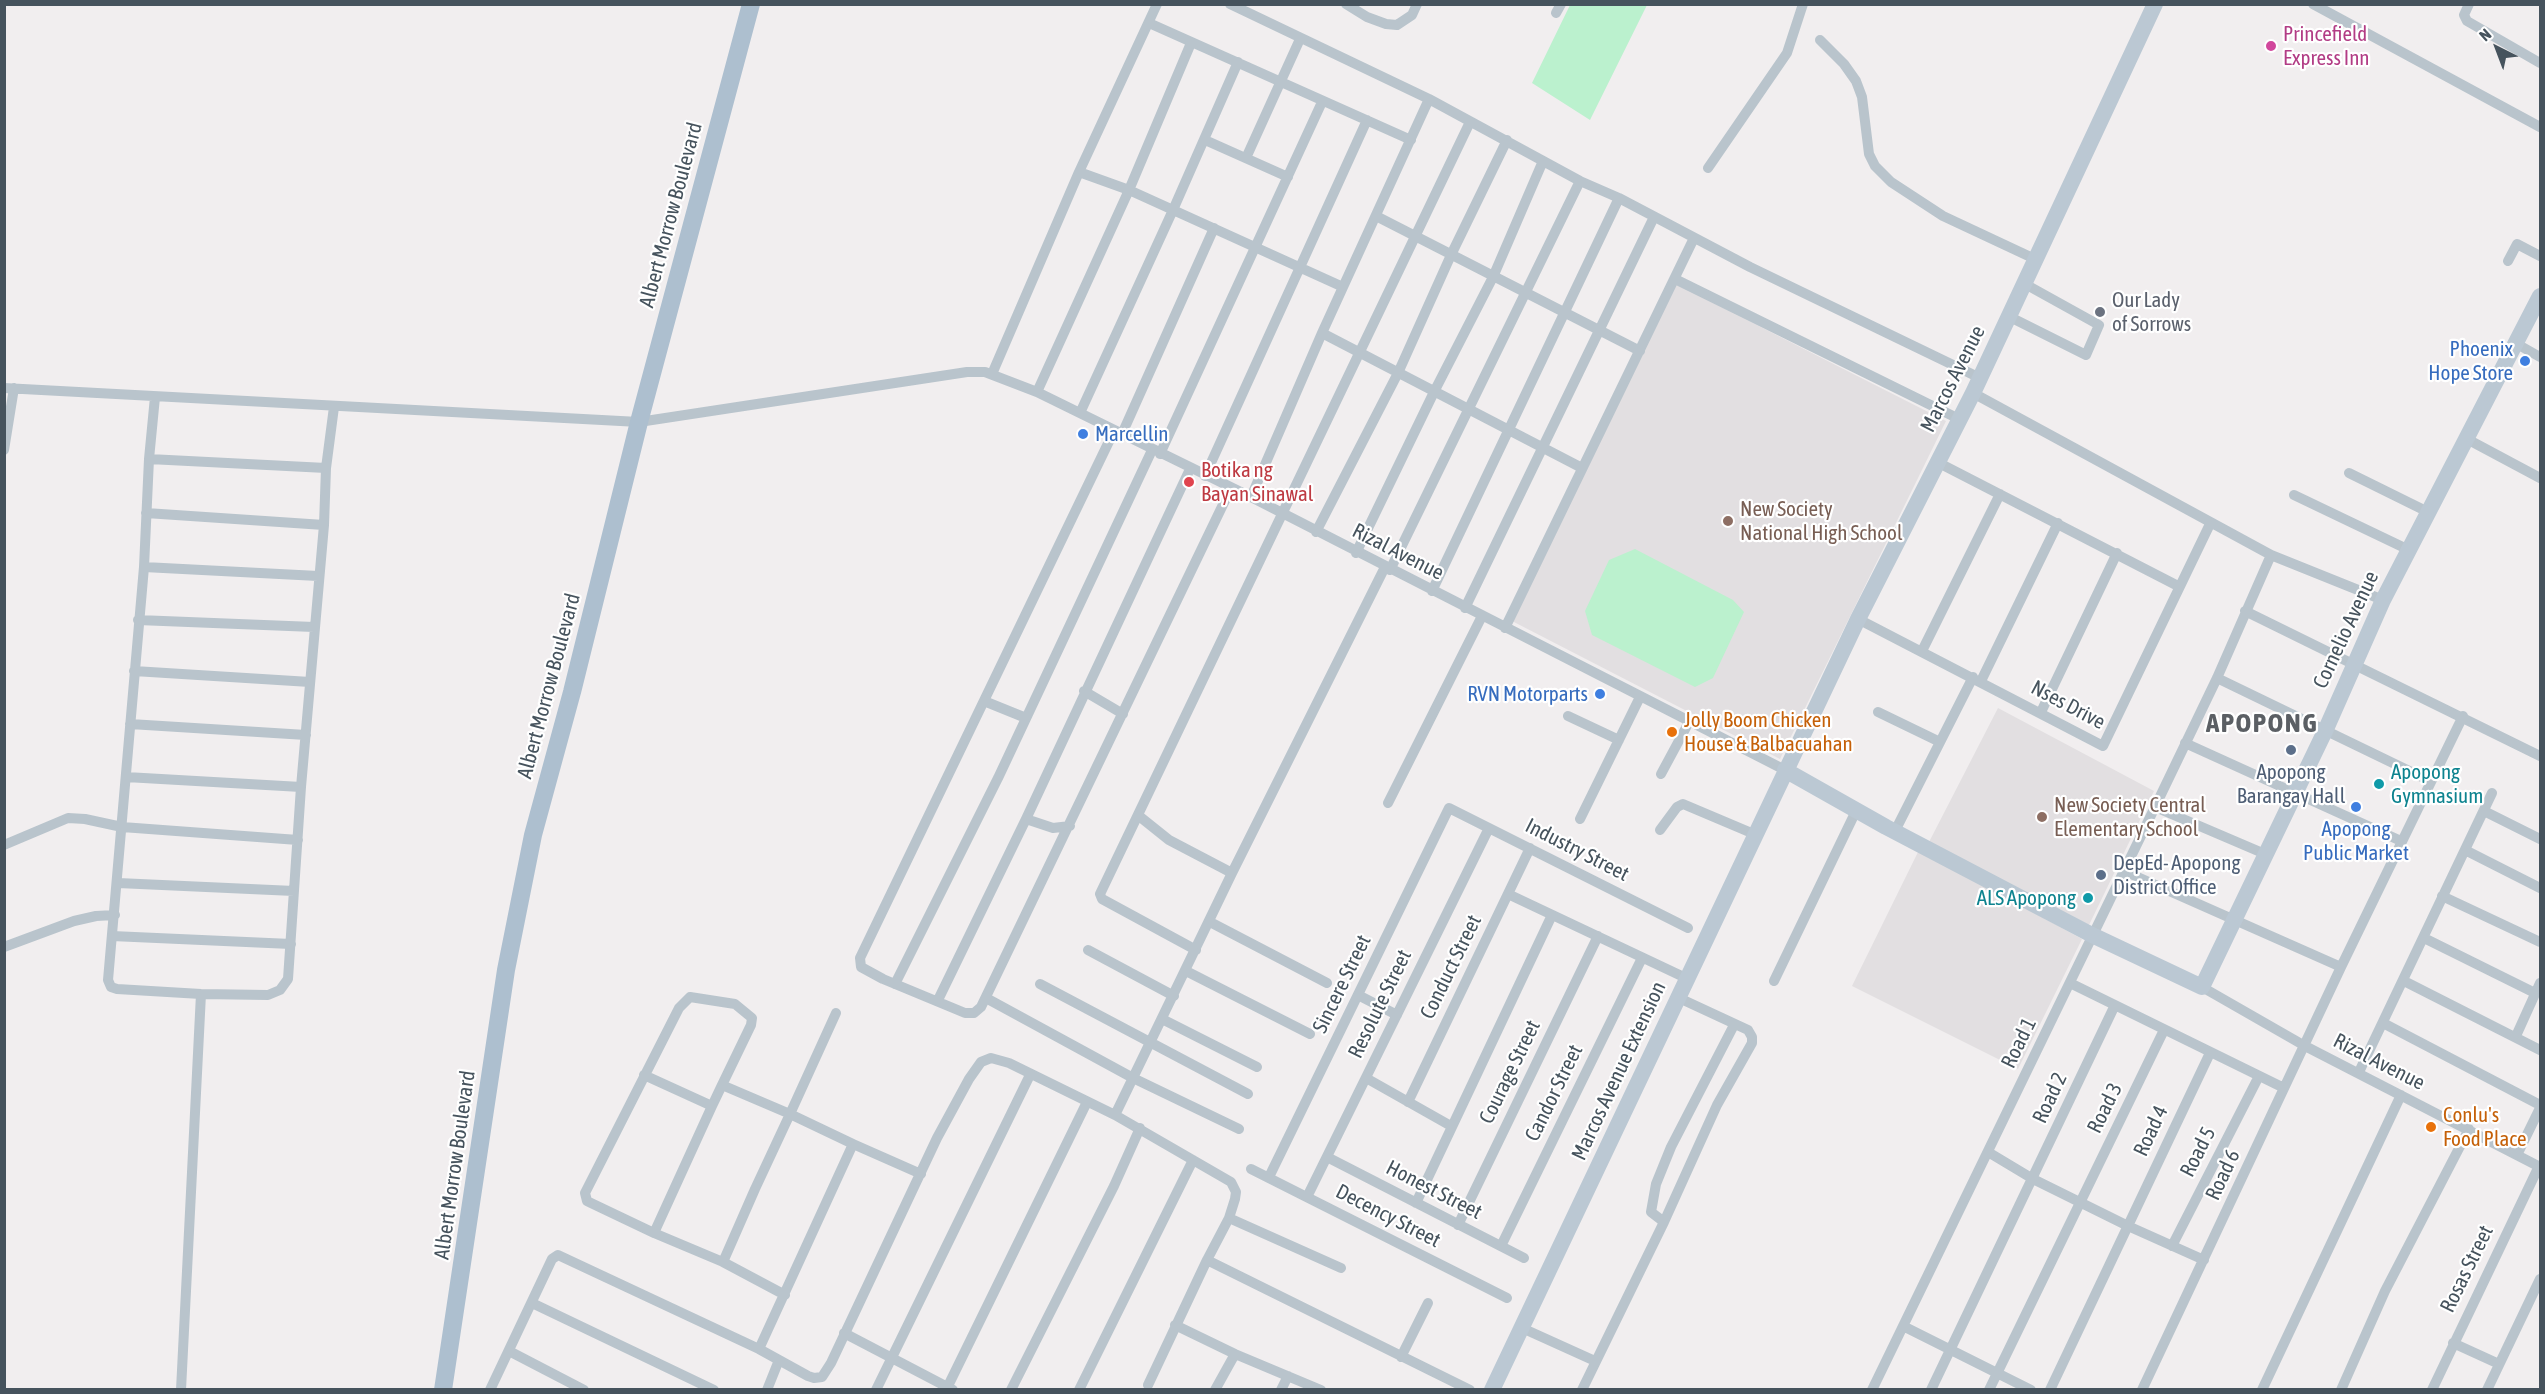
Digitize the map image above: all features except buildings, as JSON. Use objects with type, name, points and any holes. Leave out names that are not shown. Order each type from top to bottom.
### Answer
[{"type":"main road","name":"Albert Morrow Boulevard","points":[[443,1389],[506,970],[533,835],[572,692],[639,423],[751,4]]},
{"type":"street","points":[[992,374],[1079,171],[1157,4]]},
{"type":"street","points":[[1230,4],[1429,99],[1580,181],[1619,198],[1808,296],[1980,378]]},
{"type":"street","points":[[1353,6],[1367,17],[1386,24],[1397,25],[1412,15],[1418,4]]},
{"type":"street","points":[[1708,168],[1787,53],[1803,4]]},
{"type":"street","name":"Marcos Avenue","points":[[1785,770],[2010,317],[2155,4]]},
{"type":"street","points":[[2469,4],[2464,15],[2467,21],[2541,63]]},
{"type":"street","points":[[2318,6],[2541,127]]},
{"type":"street","points":[[1149,23],[1411,140]]},
{"type":"street","points":[[1246,158],[1300,39]]},
{"type":"street","points":[[1820,40],[1845,64],[1856,81],[1864,107],[1869,154],[1875,166],[1890,182],[1943,216],[2037,260]]},
{"type":"street","points":[[1037,392],[1129,190],[1191,43]]},
{"type":"street","points":[[1080,413],[1205,140],[1238,62]]},
{"type":"street","points":[[1251,497],[1322,333],[1429,99]]},
{"type":"street","points":[[895,984],[1156,452],[1323,102]]},
{"type":"street","points":[[1206,476],[1367,120]]},
{"type":"street","points":[[1196,950],[1101,897],[1101,891],[1284,515],[1470,122]]},
{"type":"street","points":[[1205,140],[1288,177]]},
{"type":"street","points":[[1316,532],[1398,373],[1451,255],[1507,140]]},
{"type":"street","points":[[1356,553],[1493,277],[1543,161]]},
{"type":"street","points":[[1079,171],[1129,190],[1343,287]]},
{"type":"street","points":[[1115,1115],[1232,873],[1468,409],[1580,181]]},
{"type":"street","points":[[1432,591],[1619,198]]},
{"type":"street","points":[[1376,216],[1640,351]]},
{"type":"street","points":[[1465,608],[1654,217]]},
{"type":"street","points":[[1214,228],[1118,433],[984,701],[860,958],[860,964],[864,969],[895,984],[971,1013],[979,1009],[1070,826],[1231,488]]},
{"type":"street","points":[[1505,628],[1694,238]]},
{"type":"street","points":[[2508,261],[2517,244],[2541,256]]},
{"type":"street","points":[[1675,279],[1959,419]]},
{"type":"street","points":[[2010,317],[2086,354],[2099,325],[2025,284]]},
{"type":"street","name":"Cornelio Avenue","points":[[2202,987],[2326,729],[2383,600],[2541,296]]},
{"type":"street","points":[[1322,333],[1582,468]]},
{"type":"street","points":[[2517,344],[2541,357]]},
{"type":"street","name":"Rizal Avenue","points":[[9,388],[639,423],[967,372],[992,374],[1037,392],[1251,497],[1356,553],[1785,770]]},
{"type":"street","points":[[4,450],[9,388]]},
{"type":"street","points":[[1973,393],[2210,524],[2271,555],[2383,600]]},
{"type":"street","points":[[155,397],[148,459],[144,567],[108,980],[111,987],[201,994],[268,995],[276,993],[288,979],[301,787],[324,525],[326,468],[334,407]]},
{"type":"street","points":[[2467,439],[2541,478]]},
{"type":"street","points":[[148,459],[326,468]]},
{"type":"street","points":[[1937,462],[2178,586]]},
{"type":"street","points":[[938,1000],[1026,819],[1190,469]]},
{"type":"street","points":[[2349,473],[2428,512]]},
{"type":"street","points":[[1922,651],[2000,494]]},
{"type":"street","points":[[2294,495],[2409,550]]},
{"type":"street","points":[[146,513],[324,525]]},
{"type":"street","points":[[1895,831],[1940,742],[1977,679],[2058,523]]},
{"type":"street","name":"Nses Drive","points":[[1858,619],[2103,746],[2178,586],[2210,524]]},
{"type":"street","points":[[2041,712],[2117,553]]},
{"type":"street","name":"Road 1","points":[[1872,1389],[2217,678],[2271,555]]},
{"type":"street","points":[[144,567],[318,576]]},
{"type":"street","points":[[2245,611],[2541,756]]},
{"type":"street","points":[[1388,802],[1482,616]]},
{"type":"street","points":[[138,620],[314,627]]},
{"type":"street","points":[[134,671],[310,682]]},
{"type":"street","points":[[2217,678],[2430,781]]},
{"type":"street","points":[[1084,691],[1123,714]]},
{"type":"street","points":[[1580,819],[1640,697]]},
{"type":"street","points":[[984,701],[1026,718]]},
{"type":"street","points":[[1878,711],[1940,742]]},
{"type":"street","points":[[1568,716],[1619,740]]},
{"type":"street","name":"Road 6","points":[[2142,1389],[2340,968],[2463,716]]},
{"type":"street","points":[[1661,774],[1689,722]]},
{"type":"street","points":[[130,724],[306,735]]},
{"type":"street","points":[[2185,743],[2401,842]]},
{"type":"street","points":[[1785,770],[1856,811],[2092,935],[2202,987]]},
{"type":"street","name":"Marcos Avenue Extension","points":[[1492,1389],[1785,770]]},
{"type":"street","points":[[126,777],[301,787]]},
{"type":"street","points":[[2359,1072],[2492,793]]},
{"type":"street","points":[[1660,830],[1677,807],[1683,804],[1754,834]]},
{"type":"street","points":[[2155,807],[2265,854]]},
{"type":"street","name":"Industry Street","points":[[1449,808],[1688,928]]},
{"type":"street","name":"Sincere Street","points":[[1269,1177],[1449,808]]},
{"type":"street","points":[[1774,981],[1856,811]]},
{"type":"street","points":[[2484,811],[2541,839]]},
{"type":"street","points":[[1139,816],[1169,840],[1232,873]]},
{"type":"street","points":[[4,845],[68,818],[85,819],[122,827],[298,840]]},
{"type":"street","points":[[1026,819],[1053,828],[1070,826]]},
{"type":"street","name":"Resolute Street","points":[[1307,1197],[1489,828]]},
{"type":"street","name":"Conduct Street","points":[[1408,1102],[1530,848]]},
{"type":"street","points":[[2465,850],[2541,888]]},
{"type":"street","points":[[2124,871],[2340,968]]},
{"type":"street","points":[[118,883],[294,891]]},
{"type":"street","points":[[1508,894],[1688,979]]},
{"type":"street","points":[[2442,896],[2541,942]]},
{"type":"street","points":[[4,947],[74,921],[114,915]]},
{"type":"street","points":[[1416,1203],[1552,915]]},
{"type":"street","points":[[1210,922],[1327,983]]},
{"type":"street","points":[[112,936],[291,944]]},
{"type":"street","name":"Courage Street","points":[[1458,1225],[1598,936]]},
{"type":"street","points":[[2424,938],[2538,988],[2516,1036]]},
{"type":"street","points":[[1088,950],[1174,996]]},
{"type":"street","name":"Candor Street","points":[[1501,1246],[1642,958]]},
{"type":"street","points":[[1185,971],[1310,1034]]},
{"type":"street","points":[[2404,981],[2541,1050]]},
{"type":"street","points":[[2070,983],[2284,1088]]},
{"type":"street","points":[[1040,984],[1248,1094]]},
{"type":"street","name":"Rizal Avenue","points":[[2202,987],[2305,1046],[2540,1167]]},
{"type":"street","points":[[181,1389],[201,994]]},
{"type":"street","points":[[1358,995],[1397,1015]]},
{"type":"street","points":[[654,1233],[752,1025],[752,1018],[735,1004],[694,996],[680,1005],[585,1193],[587,1201],[654,1233],[723,1262],[785,1295]]},
{"type":"street","points":[[986,998],[1133,1078],[1239,1129]]},
{"type":"street","points":[[1582,1389],[1664,1222],[1717,1105],[1752,1043],[1748,1030],[1679,998]]},
{"type":"street","name":"Road 2","points":[[1931,1389],[2115,1005]]},
{"type":"street","points":[[723,1262],[836,1013]]},
{"type":"street","points":[[1162,1019],[1257,1068]]},
{"type":"street","points":[[2383,1023],[2541,1107],[2517,1155]]},
{"type":"street","points":[[1664,1222],[1651,1212],[1656,1184],[1671,1147],[1734,1025]]},
{"type":"street","name":"Road 3","points":[[1989,1389],[2164,1030]]},
{"type":"street","name":"Road 4","points":[[2050,1389],[2210,1053]]},
{"type":"street","points":[[490,1389],[552,1259],[558,1255],[759,1349],[808,1376],[822,1377],[969,1079],[981,1062],[992,1058],[1140,1128],[1231,1182],[1236,1192],[1229,1218],[1175,1325],[1148,1385]]},
{"type":"street","points":[[644,1075],[712,1106]]},
{"type":"street","points":[[876,1389],[1030,1075]]},
{"type":"street","name":"Road 5","points":[[2172,1246],[2259,1076]]},
{"type":"street","points":[[1366,1078],[1451,1126]]},
{"type":"street","points":[[722,1085],[921,1174]]},
{"type":"street","points":[[2262,1389],[2401,1095]]},
{"type":"street","points":[[844,1333],[950,1388],[1087,1102]]},
{"type":"street","points":[[1011,1389],[1114,1186],[1140,1128]]},
{"type":"street","points":[[2341,1389],[2385,1291],[2469,1130]]},
{"type":"street","points":[[759,1349],[853,1144]]},
{"type":"street","points":[[1988,1152],[2033,1179],[2128,1226],[2204,1260]]},
{"type":"street","name":"Honest Street","points":[[1327,1157],[1524,1258]]},
{"type":"street","points":[[1079,1389],[1193,1160]]},
{"type":"street","name":"Rosas Street","points":[[2432,1389],[2540,1167]]},
{"type":"street","name":"Decency Street","points":[[1251,1169],[1507,1298]]},
{"type":"street","points":[[1229,1218],[1341,1268]]},
{"type":"street","points":[[1207,1260],[1470,1389]]},
{"type":"street","points":[[2487,1389],[2541,1279]]},
{"type":"street","points":[[532,1303],[714,1389]]},
{"type":"street","points":[[1401,1357],[1428,1303]]},
{"type":"street","points":[[1175,1325],[1235,1354],[1321,1389]]},
{"type":"street","points":[[1903,1326],[2031,1389]]},
{"type":"street","points":[[1522,1328],[1595,1361]]},
{"type":"street","points":[[2453,1343],[2499,1364]]},
{"type":"street","points":[[509,1351],[584,1389]]},
{"type":"street","points":[[1215,1389],[1235,1354]]},
{"type":"street","points":[[767,1389],[779,1360]]},
{"type":"street","points":[[1281,1389],[1288,1376]]},
{"type":"shaded area","name":"New Society National High School","points":[[1674,283],[1946,421],[1780,759],[1512,621]]},
{"type":"shaded area","name":"New Society Central Elementary School","points":[[1998,708],[2154,791],[2089,925],[1929,842]]},
{"type":"shaded area","points":[[1919,850],[2082,939],[2018,1069],[1852,986]]},
{"type":"green space","points":[[1570,5],[1647,5],[1590,120],[1532,83]]},
{"type":"green space","points":[[1635,549],[1733,600],[1744,612],[1713,678],[1695,687],[1592,635],[1585,611],[1609,560]]},
{"type":"place","name":"Princefield Express Inn","points":[[2271,46]]},
{"type":"place","name":"Our Lady of Sorrows","points":[[2100,312]]},
{"type":"place","name":"Phoenix Hope Store","points":[[2525,361]]},
{"type":"place","name":"Marcellin","points":[[1083,434]]},
{"type":"place","name":"Botika ng Bayan Sinawal","points":[[1189,482]]},
{"type":"place","name":"New Society National High School","points":[[1728,521]]},
{"type":"place","name":"RVN Motorparts","points":[[1600,694]]},
{"type":"place","name":"Jolly Boom Chicken House & Balbacuahan","points":[[1672,732]]},
{"type":"place","name":"Apopong Barangay Hall","points":[[2291,750]]},
{"type":"place","name":"Apopong Gymnasium","points":[[2379,784]]},
{"type":"place","name":"Apopong Public Market","points":[[2356,807]]},
{"type":"place","name":"New Society Central Elementary School","points":[[2042,817]]},
{"type":"place","name":"DepEd- Apopong District Office","points":[[2101,875]]},
{"type":"place","name":"ALS Apopong","points":[[2088,898]]},
{"type":"place","name":"Conlu's Food Place","points":[[2431,1127]]},
{"type":"district","name":"APOPONG","points":[[2262,723]]}]
